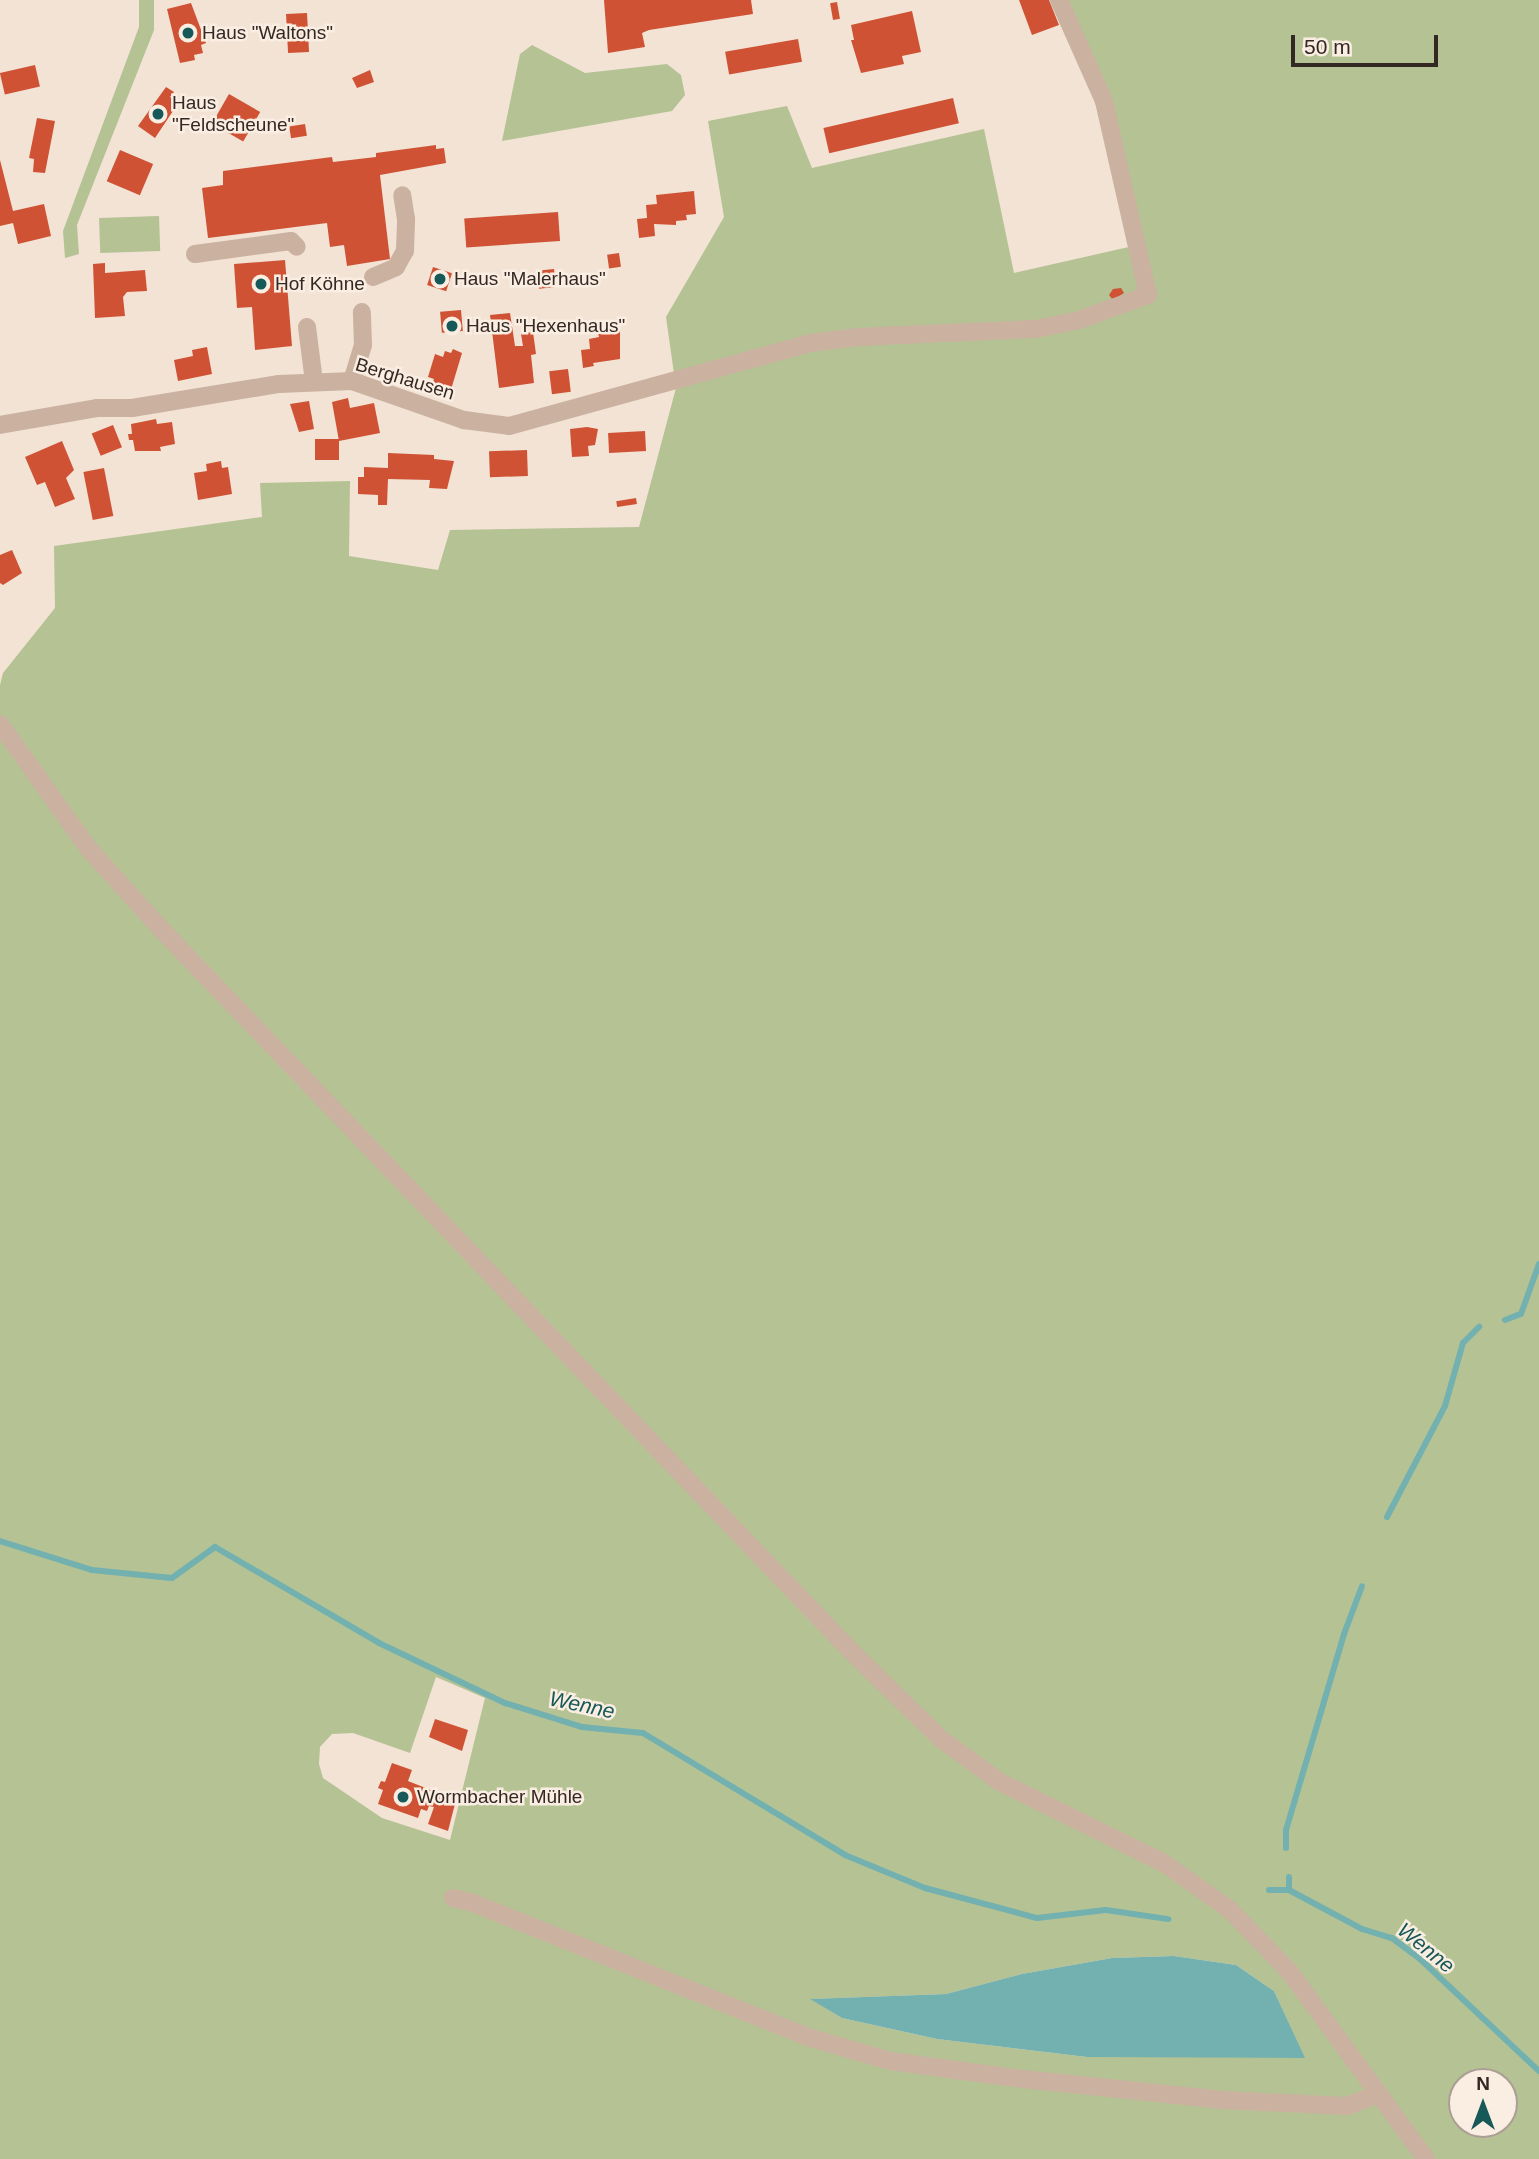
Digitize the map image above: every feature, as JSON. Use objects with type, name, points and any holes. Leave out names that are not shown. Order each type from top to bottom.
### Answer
[{"type":"street","name":"Berghausen","points":[[0,425],[97,408],[132,408],[314,382],[352,381],[464,419],[509,426],[838,338],[1036,329],[1079,320],[1148,295],[1104,100],[1059,0]]},
{"type":"street","points":[[373,277],[396,267],[405,251],[406,219],[402,195]]},
{"type":"street","points":[[195,254],[291,241],[297,247]]},
{"type":"street","points":[[352,381],[363,345],[362,312]]},
{"type":"street","points":[[307,327],[314,382]]},
{"type":"street","points":[[0,724],[88,848],[252,1027],[906,1707],[941,1739],[1000,1782],[1164,1863],[1229,1909],[1289,1971],[1426,2159]]},
{"type":"street","points":[[453,1898],[473,1903],[811,2038],[890,2060],[1091,2087],[1263,2103],[1347,2106],[1379,2094]]},
{"type":"green space","points":[[139,0],[154,0],[154,30],[77,225],[79,254],[65,258],[63,231],[139,27]]},
{"type":"green space","points":[[1068,0],[1539,0],[1539,2159],[0,2159],[0,685],[3,673],[55,608],[54,546],[262,517],[260,483],[350,481],[349,556],[438,570],[450,530],[639,527],[676,388],[666,317],[724,217],[708,121],[787,106],[812,168],[984,129],[1014,273],[1142,244]],"holes":[[[436,1677],[485,1698],[450,1840],[382,1818],[323,1778],[319,1764],[320,1747],[332,1734],[353,1733],[410,1753]],[[1174,1956],[1236,1965],[1274,1991],[1304,2057],[1087,2057],[937,2039],[842,2018],[811,1999],[946,1994],[1022,1974],[1112,1958]]]},
{"type":"green space","points":[[532,45],[585,73],[667,64],[681,75],[685,95],[672,111],[502,141],[520,54]]},
{"type":"green space","points":[[159,216],[160,251],[100,253],[99,218]]},
{"type":"water","points":[[1174,1956],[1236,1965],[1274,1991],[1305,2058],[1087,2057],[937,2039],[842,2018],[810,1999],[946,1994],[1022,1974],[1112,1958]]},
{"type":"building","points":[[604,0],[751,0],[753,14],[649,30],[642,33],[645,47],[608,53]]},
{"type":"building","points":[[1019,0],[1049,0],[1059,25],[1032,35]]},
{"type":"building","points":[[837,2],[840,19],[833,20],[830,3]]},
{"type":"building","name":"Haus \"Waltons\"","points":[[191,3],[206,43],[201,45],[203,53],[194,55],[195,60],[180,63],[167,9]]},
{"type":"building","points":[[912,11],[921,52],[902,56],[904,64],[861,73],[851,40],[854,40],[851,25]]},
{"type":"building","points":[[307,13],[309,52],[288,53],[286,14]]},
{"type":"building","points":[[798,39],[802,62],[729,75],[725,52]]},
{"type":"building","points":[[35,65],[40,86],[5,95],[0,73]]},
{"type":"building","points":[[370,70],[374,82],[357,88],[352,78]]},
{"type":"building","name":"Haus \"Feldscheune\"","points":[[166,87],[174,92],[170,97],[179,102],[155,138],[138,126]]},
{"type":"building","points":[[229,94],[260,112],[243,141],[212,123]]},
{"type":"building","points":[[953,98],[959,123],[829,153],[823,128]]},
{"type":"building","points":[[37,118],[55,121],[45,173],[33,172],[34,159],[29,158]]},
{"type":"building","points":[[305,124],[307,136],[291,138],[289,127]]},
{"type":"building","points":[[436,145],[436,149],[444,148],[446,163],[380,175],[390,259],[347,266],[344,245],[330,247],[327,223],[208,238],[202,188],[223,185],[223,171],[332,157],[333,162],[376,157],[376,153]]},
{"type":"building","points":[[120,150],[153,164],[140,195],[107,181]]},
{"type":"building","points":[[0,160],[13,211],[44,204],[51,236],[18,244],[13,223],[0,226]]},
{"type":"building","points":[[694,191],[696,214],[686,215],[687,220],[676,221],[676,225],[654,224],[655,236],[639,238],[637,219],[647,218],[646,205],[657,204],[656,195]]},
{"type":"building","points":[[558,212],[560,241],[466,247],[464,219]]},
{"type":"building","points":[[619,253],[621,267],[609,269],[607,255]]},
{"type":"building","points":[[285,260],[292,346],[255,350],[252,307],[237,308],[234,264]]},
{"type":"building","points":[[105,263],[105,273],[145,270],[147,291],[127,292],[123,297],[125,316],[95,318],[93,264]]},
{"type":"building","name":"Haus \"Malerhaus\"","points":[[433,267],[452,273],[446,291],[427,285]]},
{"type":"building","points":[[554,269],[556,287],[539,289],[537,271]]},
{"type":"building","points":[[1121,288],[1124,293],[1113,300],[1109,295],[1113,289]]},
{"type":"building","name":"Haus \"Hexenhaus\"","points":[[461,310],[463,331],[442,333],[440,312]]},
{"type":"building","points":[[510,313],[515,346],[523,346],[521,334],[533,332],[536,354],[531,355],[534,383],[499,388],[490,315]]},
{"type":"building","points":[[620,331],[620,359],[593,363],[594,366],[583,368],[581,350],[590,349],[589,339],[599,337],[598,333]]},
{"type":"building","points":[[207,347],[212,374],[178,381],[174,360],[193,356],[192,350]]},
{"type":"building","points":[[453,349],[462,353],[450,393],[431,387],[434,379],[428,377],[435,354],[443,357],[445,351],[451,353]]},
{"type":"building","points":[[568,369],[571,392],[552,394],[549,371]]},
{"type":"building","points":[[348,398],[350,408],[374,403],[380,433],[339,441],[332,402]]},
{"type":"building","points":[[309,401],[314,429],[299,432],[290,404]]},
{"type":"building","points":[[156,419],[157,424],[172,422],[175,444],[160,447],[161,451],[135,451],[133,440],[129,440],[128,434],[132,434],[131,424]]},
{"type":"building","points":[[113,425],[122,447],[101,456],[92,434]]},
{"type":"building","points":[[570,429],[598,429],[595,445],[588,446],[589,456],[572,457]]},
{"type":"building","points":[[645,431],[646,451],[609,453],[608,433]]},
{"type":"building","points":[[315,439],[339,439],[339,460],[315,460]]},
{"type":"building","points":[[62,441],[74,470],[66,478],[75,499],[55,507],[45,482],[37,485],[25,457]]},
{"type":"building","points":[[527,450],[528,476],[490,477],[489,451]]},
{"type":"building","points":[[388,453],[434,455],[434,459],[454,461],[447,489],[429,488],[430,480],[388,479],[387,505],[378,505],[378,495],[358,494],[358,477],[364,477],[364,467],[388,468]]},
{"type":"building","points":[[221,461],[222,468],[228,467],[232,494],[198,500],[194,473],[207,471],[206,464]]},
{"type":"building","points":[[104,468],[113,516],[93,520],[83,472]]},
{"type":"building","points":[[636,498],[637,504],[617,507],[616,501]]},
{"type":"building","points":[[12,550],[22,573],[3,585],[0,583],[0,555]]},
{"type":"building","points":[[435,1719],[468,1730],[462,1751],[429,1737]]},
{"type":"building","name":"Wormbacher Mühle","points":[[392,1763],[412,1770],[408,1781],[456,1800],[448,1831],[428,1824],[434,1807],[429,1806],[427,1811],[421,1809],[418,1818],[378,1804],[383,1790],[378,1788],[381,1781],[385,1782]]},
{"type":"waterway","points":[[1505,1320],[1521,1314],[1539,1264]]},
{"type":"waterway","points":[[1387,1517],[1445,1406],[1463,1343],[1479,1327]]},
{"type":"waterway","name":"Wenne","points":[[0,1541],[92,1570],[172,1578],[215,1547],[379,1643],[505,1703],[582,1727],[643,1733],[845,1855],[925,1888],[1037,1918],[1106,1910],[1168,1919]]},
{"type":"waterway","points":[[1286,1848],[1286,1830],[1344,1634],[1362,1586]]},
{"type":"waterway","points":[[1289,1877],[1289,1890]]},
{"type":"waterway","name":"Wenne","points":[[1269,1890],[1289,1890],[1362,1929],[1392,1938],[1419,1958],[1539,2071]]},
{"type":"place","name":"Haus \"Waltons\"","points":[[188,33]]},
{"type":"place","name":"Haus \"Feldscheune\"","points":[[158,114]]},
{"type":"place","name":"Haus \"Malerhaus\"","points":[[440,279]]},
{"type":"place","name":"Hof Köhne","points":[[261,284]]},
{"type":"place","name":"Haus \"Hexenhaus\"","points":[[452,326]]},
{"type":"place","name":"Wormbacher Mühle","points":[[403,1797]]}]
